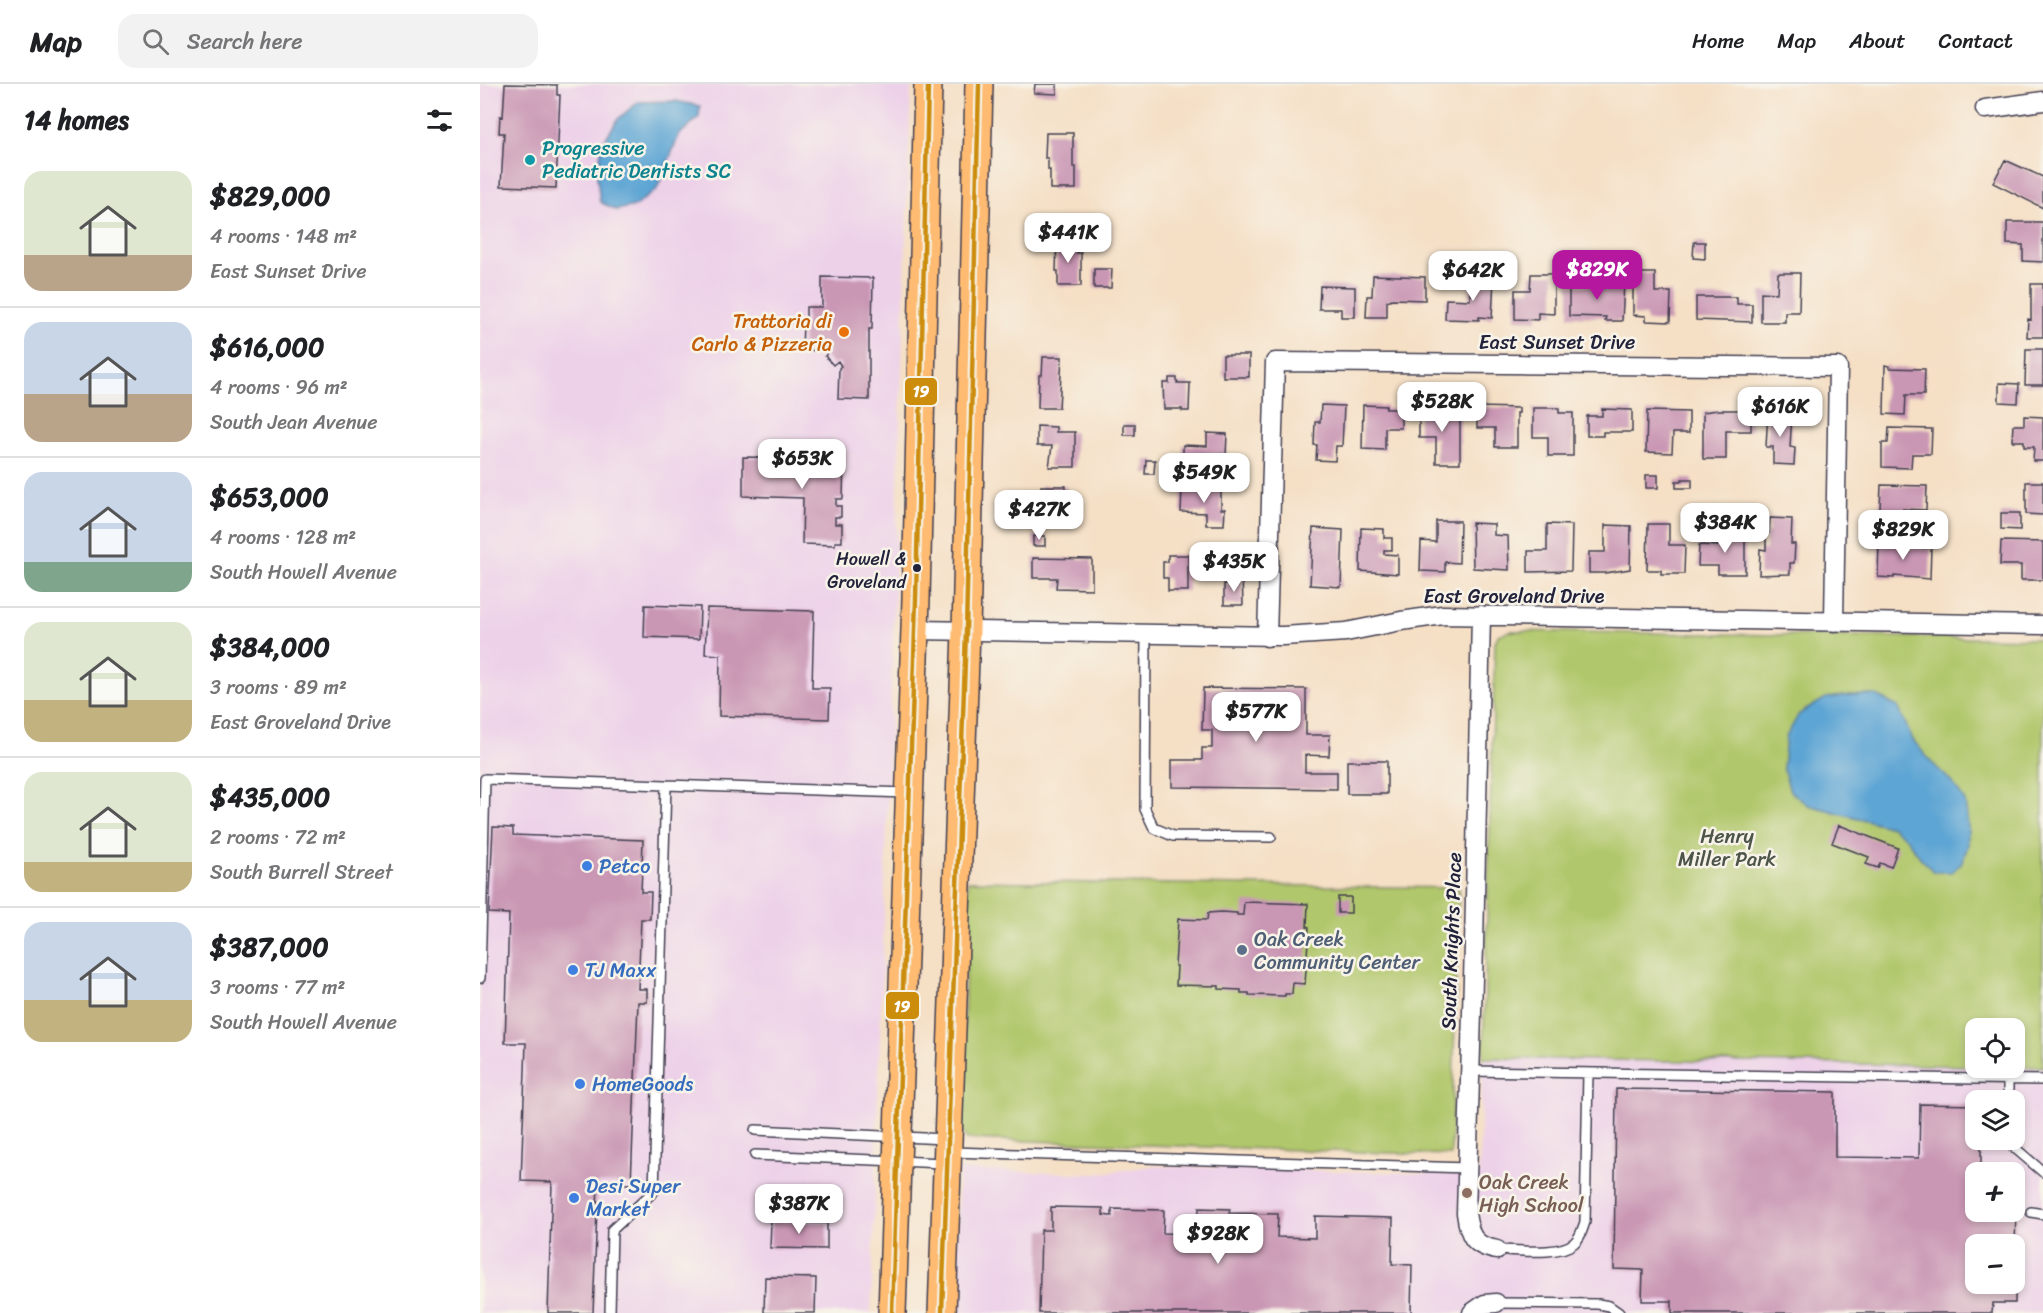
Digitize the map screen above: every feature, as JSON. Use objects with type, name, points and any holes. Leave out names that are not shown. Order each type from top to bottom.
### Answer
[{"type":"main road","points":[[892,1313],[914,630],[928,84]]},
{"type":"main road","points":[[942,1313],[966,631],[977,84]]},
{"type":"street","points":[[1985,109],[2043,101]]},
{"type":"street","name":"East Sunset Drive","points":[[1267,637],[1275,362],[1838,367],[1834,622]]},
{"type":"street","name":"East Groveland Drive","points":[[914,630],[1267,637],[1346,632],[1435,616],[1481,615],[2043,625]]},
{"type":"street","name":"South Knights Place","points":[[1481,615],[1466,1213],[1468,1230],[1476,1242],[1486,1248],[1497,1250]]},
{"type":"street","points":[[1472,1313],[1485,1304],[1496,1303]]},
{"type":"lane","points":[[1146,634],[1145,809],[1154,828],[1173,836],[1271,837]]},
{"type":"lane","points":[[480,978],[485,779],[909,793]]},
{"type":"lane","points":[[610,1313],[612,1230],[654,1191],[666,785]]},
{"type":"lane","points":[[1470,1071],[2043,1080]]},
{"type":"lane","points":[[1497,1250],[1562,1249],[1573,1244],[1581,1235],[1585,1222],[1588,1073]]},
{"type":"lane","points":[[2008,1079],[2008,1090]]},
{"type":"lane","points":[[755,1130],[898,1149],[948,1152],[1467,1168]]},
{"type":"lane","points":[[754,1155],[898,1149],[948,1152]]},
{"type":"lane","points":[[2017,1150],[2043,1172]]},
{"type":"lane","points":[[2031,1212],[2043,1214]]},
{"type":"lane","points":[[1496,1303],[1598,1304],[1609,1306],[1619,1313]]},
{"type":"shaded area","points":[[480,84],[911,84],[871,1313],[480,1313]]},
{"type":"shaded area","name":"Oak Creek High School","points":[[1483,1058],[1965,1066],[1965,1078],[2025,1078],[2025,1067],[2043,1067],[2043,1313],[955,1313],[959,1170],[1096,1174],[1153,1166],[1479,1175]]},
{"type":"green space","name":"Henry Miller Park","points":[[1510,631],[2043,639],[2043,1067],[2025,1067],[2025,1018],[1965,1018],[1965,1066],[1483,1058],[1495,643],[1498,635]]},
{"type":"green space","points":[[968,881],[1459,888],[1451,1155],[967,1139],[961,1131]]},
{"type":"water","points":[[676,101],[700,106],[699,117],[679,135],[657,189],[635,206],[616,210],[600,202],[597,177],[602,144],[618,119],[638,102]]},
{"type":"water","points":[[1876,695],[1898,707],[1913,740],[1952,782],[1965,801],[1968,846],[1961,864],[1951,872],[1934,872],[1907,839],[1892,827],[1808,805],[1790,791],[1783,768],[1786,737],[1799,714],[1826,698]]},
{"type":"building","name":"Progressive Pediatric Dentists SC","points":[[505,84],[557,85],[557,95],[560,95],[556,188],[501,186],[504,133],[499,133],[500,116],[503,117]]},
{"type":"building","points":[[1035,84],[1057,84],[1057,94],[1034,93]]},
{"type":"building","points":[[1046,133],[1073,133],[1073,167],[1076,167],[1076,189],[1050,189],[1050,170],[1048,170],[1048,158],[1045,158]]},
{"type":"building","points":[[2005,160],[2043,177],[2043,208],[1993,183]]},
{"type":"building","points":[[2007,222],[2043,222],[2043,262],[2023,261],[2023,245],[2007,244]]},
{"type":"building","points":[[1057,240],[1077,240],[1077,253],[1081,253],[1081,286],[1058,286]]},
{"type":"building","points":[[1694,242],[1705,242],[1705,259],[1693,258]]},
{"type":"building","points":[[1094,269],[1112,269],[1111,288],[1094,288]]},
{"type":"building","points":[[1633,273],[1655,273],[1655,292],[1671,292],[1670,322],[1646,321],[1646,316],[1633,315]]},
{"type":"building","points":[[1778,273],[1800,273],[1799,312],[1785,312],[1785,322],[1761,322],[1761,292],[1777,293]]},
{"type":"building","points":[[1531,274],[1554,274],[1554,314],[1538,313],[1538,320],[1515,319],[1515,290],[1530,290]]},
{"type":"building","points":[[1373,275],[1425,277],[1425,300],[1392,299],[1387,301],[1387,317],[1366,317],[1367,296],[1372,296]]},
{"type":"building","points":[[822,277],[873,278],[872,329],[869,329],[869,400],[838,399],[839,368],[841,366],[838,361],[833,365],[825,356],[829,351],[802,350],[806,307],[822,307]]},
{"type":"building","points":[[1470,277],[1494,278],[1492,318],[1445,319],[1446,299],[1470,300]]},
{"type":"building","points":[[1606,282],[1624,283],[1622,321],[1605,321],[1606,317],[1569,316],[1569,285],[1606,287]]},
{"type":"building","points":[[2031,284],[2043,284],[2043,337],[2027,337],[2028,319],[2031,320]]},
{"type":"building","points":[[1320,286],[1355,287],[1355,317],[1341,317],[1341,309],[1319,309]]},
{"type":"building","points":[[1696,297],[1737,297],[1737,304],[1752,304],[1752,322],[1696,320]]},
{"type":"building","points":[[2026,349],[2043,349],[2043,385],[2025,385]]},
{"type":"building","points":[[1223,355],[1249,355],[1249,377],[1223,377]]},
{"type":"building","points":[[1043,357],[1062,357],[1059,408],[1038,408],[1039,375],[1042,375]]},
{"type":"building","points":[[1885,365],[1889,368],[1925,369],[1924,395],[1906,395],[1905,415],[1884,414]]},
{"type":"building","points":[[1169,378],[1177,378],[1177,383],[1190,383],[1189,411],[1164,409],[1163,383],[1169,383]]},
{"type":"building","points":[[1999,383],[2019,384],[2018,403],[1999,402]]},
{"type":"building","points":[[1321,405],[1344,406],[1342,446],[1336,446],[1335,461],[1316,460],[1315,422],[1320,422]]},
{"type":"building","points":[[1363,405],[1401,409],[1401,428],[1385,428],[1385,450],[1362,449]]},
{"type":"building","points":[[1477,407],[1519,408],[1517,447],[1495,447],[1495,428],[1477,428]]},
{"type":"building","points":[[1419,408],[1445,408],[1445,413],[1460,413],[1460,463],[1436,463],[1436,438],[1419,438]]},
{"type":"building","points":[[1533,408],[1559,408],[1559,413],[1573,413],[1573,456],[1548,456],[1548,437],[1533,437]]},
{"type":"building","points":[[1602,409],[1632,410],[1632,432],[1603,432],[1603,436],[1587,436],[1587,416],[1602,416]]},
{"type":"building","points":[[1751,410],[1751,431],[1726,431],[1726,459],[1703,459],[1703,412]]},
{"type":"building","points":[[1647,411],[1689,412],[1689,433],[1673,433],[1672,453],[1646,452]]},
{"type":"building","points":[[1768,411],[1792,413],[1790,447],[1795,448],[1794,465],[1773,464],[1773,447],[1766,447]]},
{"type":"building","points":[[2024,416],[2043,417],[2043,461],[2033,461],[2034,447],[2024,447],[2024,441],[2012,441],[2013,425],[2024,425]]},
{"type":"building","points":[[1124,424],[1135,424],[1135,435],[1124,435]]},
{"type":"building","points":[[1037,426],[1056,427],[1056,432],[1075,432],[1075,467],[1049,467],[1052,446],[1037,446]]},
{"type":"building","points":[[1889,428],[1932,429],[1931,454],[1912,454],[1911,468],[1882,467],[1882,443],[1888,443]]},
{"type":"building","points":[[1207,433],[1227,434],[1226,455],[1222,454],[1222,469],[1183,467],[1183,445],[1207,446]]},
{"type":"building","points":[[805,456],[844,456],[843,499],[836,499],[836,506],[841,506],[841,517],[835,517],[835,524],[842,524],[842,542],[835,542],[835,545],[802,544],[803,498],[743,496],[743,457],[805,458]]},
{"type":"building","points":[[1146,460],[1155,460],[1154,474],[1145,474]]},
{"type":"building","points":[[1646,475],[1658,475],[1658,488],[1646,488]]},
{"type":"building","points":[[1682,479],[1692,479],[1692,488],[1676,488],[1676,481],[1682,481]]},
{"type":"building","points":[[2026,482],[2043,482],[2043,515],[2026,514]]},
{"type":"building","points":[[1881,485],[1927,486],[1926,510],[1902,509],[1902,526],[1883,526],[1883,509],[1880,509]]},
{"type":"building","points":[[1041,486],[1066,486],[1065,525],[1038,522],[1038,498],[1041,498]]},
{"type":"building","points":[[1182,488],[1221,489],[1221,509],[1225,509],[1224,525],[1206,525],[1206,513],[1181,512]]},
{"type":"building","points":[[2001,513],[2020,513],[2020,530],[2001,529]]},
{"type":"building","points":[[1770,518],[1792,519],[1791,544],[1795,544],[1794,563],[1790,563],[1790,574],[1759,575],[1760,549],[1766,550],[1766,533],[1769,533]]},
{"type":"building","points":[[1436,521],[1460,521],[1459,563],[1445,562],[1445,572],[1420,571],[1421,541],[1436,542]]},
{"type":"building","points":[[1472,523],[1494,524],[1494,535],[1508,536],[1509,570],[1473,568]]},
{"type":"building","points":[[1547,524],[1572,525],[1571,571],[1528,572],[1528,551],[1547,551]]},
{"type":"building","points":[[1648,524],[1669,524],[1669,545],[1685,545],[1684,574],[1661,574],[1661,570],[1647,570]]},
{"type":"building","points":[[1605,525],[1631,526],[1630,569],[1589,573],[1589,552],[1605,552]]},
{"type":"building","points":[[1313,528],[1343,530],[1341,587],[1310,585]]},
{"type":"building","points":[[1361,528],[1384,529],[1384,538],[1392,538],[1392,550],[1384,550],[1384,554],[1398,555],[1398,574],[1360,571]]},
{"type":"building","points":[[1719,531],[1745,532],[1745,574],[1718,574],[1718,566],[1698,566],[1699,545],[1718,546]]},
{"type":"building","points":[[1033,536],[1045,536],[1045,546],[1033,546]]},
{"type":"building","points":[[1879,540],[1905,541],[1904,548],[1931,548],[1930,579],[1878,577]]},
{"type":"building","points":[[2001,541],[2043,542],[2043,580],[2021,580],[2021,565],[2000,565]]},
{"type":"building","points":[[1168,555],[1188,555],[1188,591],[1168,591],[1168,578],[1163,578],[1163,562],[1168,562]]},
{"type":"building","points":[[1033,558],[1092,559],[1092,589],[1056,588],[1057,578],[1033,578]]},
{"type":"building","points":[[1236,575],[1242,575],[1243,605],[1224,605],[1224,584],[1235,584]]},
{"type":"building","points":[[645,605],[700,607],[699,639],[644,637]]},
{"type":"building","points":[[707,608],[814,611],[812,688],[830,688],[829,719],[719,716],[720,655],[705,654]]},
{"type":"building","points":[[1203,688],[1306,689],[1306,735],[1330,735],[1329,756],[1305,755],[1305,772],[1337,772],[1337,789],[1172,787],[1172,760],[1202,760],[1202,748],[1212,748],[1212,730],[1202,730]]},
{"type":"building","points":[[1347,761],[1387,761],[1387,794],[1347,794]]},
{"type":"building","points":[[1839,825],[1898,848],[1891,867],[1880,863],[1878,868],[1866,864],[1869,857],[1832,843]]},
{"type":"building","points":[[493,827],[513,828],[513,835],[643,840],[641,892],[651,892],[650,919],[641,919],[638,989],[647,989],[647,1002],[638,1002],[631,1184],[598,1183],[593,1313],[548,1313],[552,1182],[521,1181],[526,1043],[505,1043],[509,914],[489,913]]},
{"type":"building","points":[[1338,897],[1351,897],[1351,913],[1338,913]]},
{"type":"building","name":"Oak Creek Community Center","points":[[1244,902],[1308,904],[1307,927],[1309,927],[1305,984],[1293,983],[1292,994],[1285,994],[1285,996],[1249,995],[1249,993],[1241,993],[1241,990],[1219,989],[1219,986],[1176,985],[1178,919],[1207,920],[1208,913],[1221,912],[1243,915]]},
{"type":"building","points":[[1616,1089],[1835,1092],[1835,1157],[1919,1158],[1920,1104],[1965,1105],[1965,1150],[1981,1150],[1981,1162],[1965,1162],[1965,1222],[2016,1222],[2015,1234],[1965,1234],[1965,1294],[2015,1294],[2015,1303],[1993,1303],[1992,1313],[1672,1313],[1672,1301],[1642,1301],[1643,1270],[1614,1269]]},
{"type":"building","points":[[1051,1207],[1103,1208],[1103,1215],[1110,1216],[1112,1216],[1112,1209],[1164,1210],[1163,1233],[1198,1234],[1199,1208],[1230,1209],[1229,1213],[1278,1214],[1277,1237],[1315,1238],[1315,1216],[1393,1218],[1392,1264],[1412,1265],[1411,1313],[1039,1313],[1041,1230],[1051,1230]]},
{"type":"building","points":[[771,1221],[827,1223],[827,1249],[770,1248]]},
{"type":"building","points":[[765,1277],[816,1278],[815,1313],[764,1313]]},
{"type":"transit line","name":"19","points":[[892,1313],[916,599],[928,84]]},
{"type":"transit line","name":"19","points":[[942,1313],[966,631],[979,84]]},
{"type":"place","name":"Progressive Pediatric Dentists SC","points":[[530,160]]},
{"type":"place","name":"Trattoria di Carlo & Pizzeria","points":[[844,332]]},
{"type":"place","name":"Howell & Groveland","points":[[917,568]]},
{"type":"place","name":"Petco","points":[[587,866]]},
{"type":"place","name":"Oak Creek Community Center","points":[[1242,950]]},
{"type":"place","name":"TJ Maxx","points":[[573,970]]},
{"type":"place","name":"HomeGoods","points":[[580,1084]]},
{"type":"place","name":"Oak Creek High School","points":[[1467,1193]]},
{"type":"place","name":"Desi Super Market","points":[[574,1198]]}]
